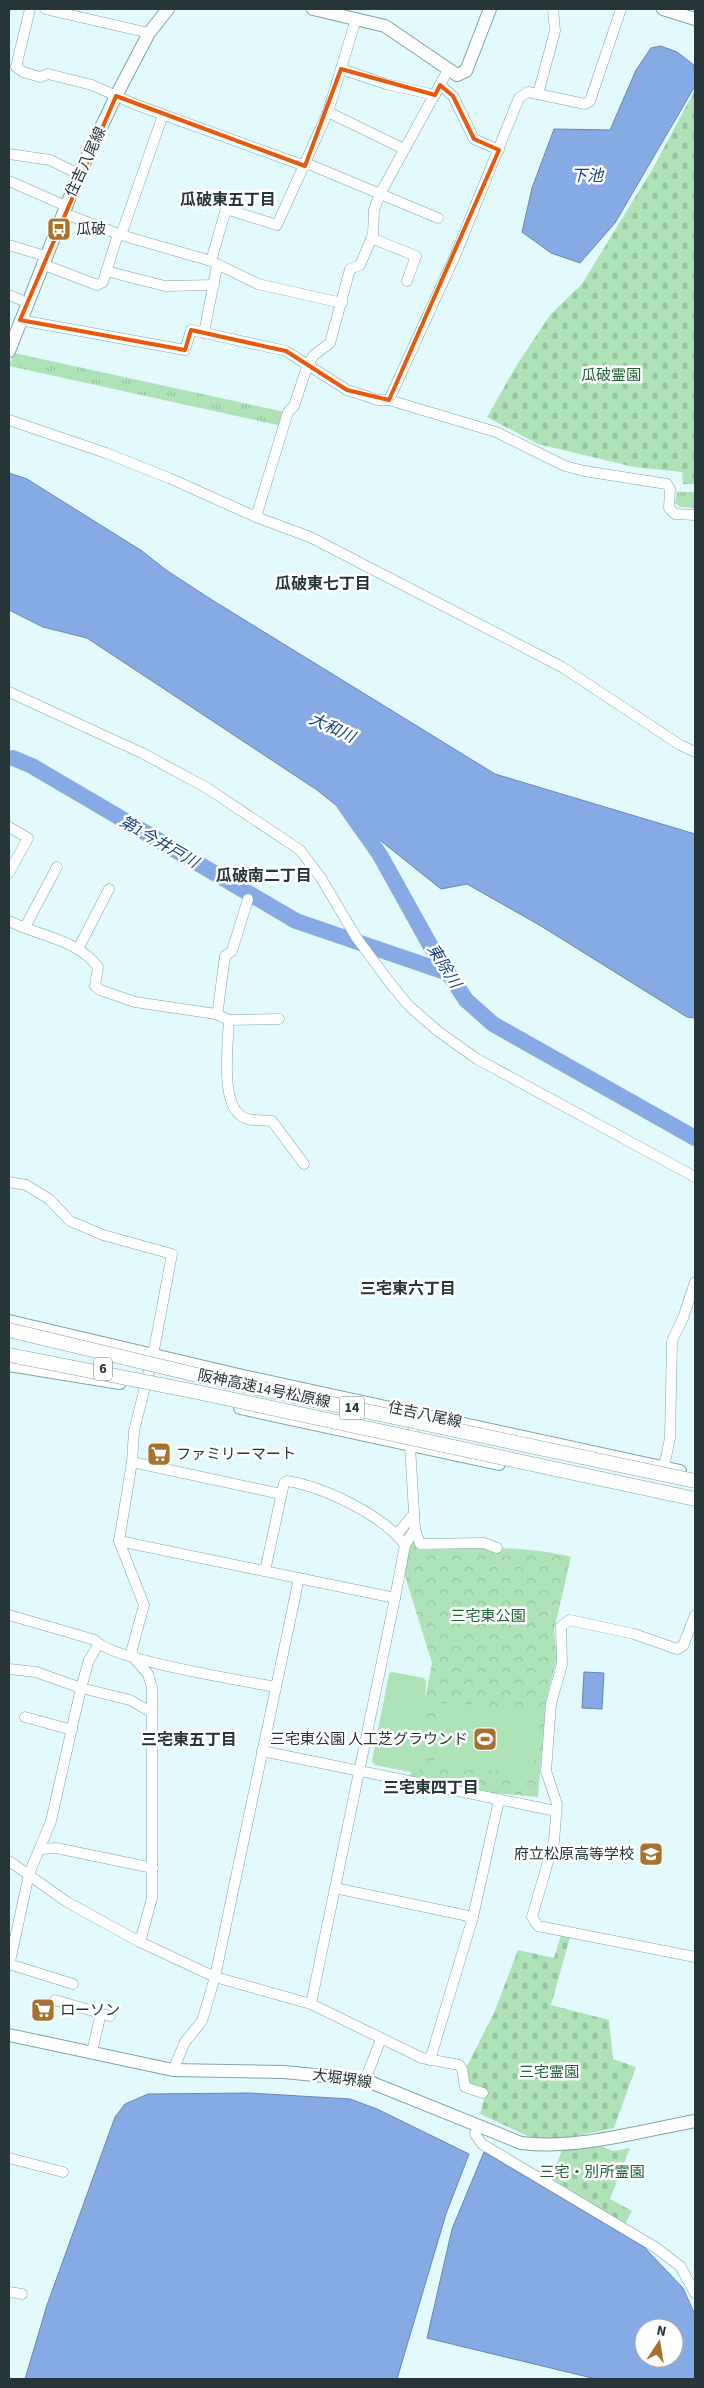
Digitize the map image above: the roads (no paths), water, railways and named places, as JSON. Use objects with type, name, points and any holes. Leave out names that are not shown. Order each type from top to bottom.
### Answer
[{"type":"highway","name":"阪神高速14号松原線","points":[[9,1330],[201,1376],[695,1482]]},
{"type":"highway","name":"6","points":[[9,1346],[197,1392]]},
{"type":"highway","name":"阪神高速14号松原線","points":[[9,1355],[197,1392],[695,1499]]},
{"type":"main road","name":"住吉八尾線","points":[[10,347],[26,302],[79,174],[116,96],[149,33],[168,9]]},
{"type":"main road","points":[[313,9],[354,15],[385,26],[457,75],[466,71],[490,9]]},
{"type":"main road","points":[[663,9],[695,19]]},
{"type":"main road","name":"住吉八尾線","points":[[9,1321],[417,1414],[695,1474]]},
{"type":"main road","points":[[9,1366],[145,1387],[410,1446],[695,1503]]},
{"type":"main road","name":"大堀堺線","points":[[9,2034],[173,2070],[277,2072],[365,2080],[521,2144],[537,2145],[582,2142],[695,2121]]},
{"type":"street","points":[[30,9],[16,67],[22,72],[40,76],[48,74],[92,85],[163,115],[306,165],[438,218]]},
{"type":"street","points":[[44,9],[149,33]]},
{"type":"street","points":[[538,94],[555,31],[553,9]]},
{"type":"street","points":[[389,400],[455,256],[519,98],[528,92],[585,104],[590,101],[621,9]]},
{"type":"street","points":[[204,333],[214,286],[214,264],[226,209],[277,225],[306,165],[328,112],[354,15]]},
{"type":"street","points":[[341,69],[386,84],[437,90],[453,96],[474,139],[498,150]]},
{"type":"street","points":[[256,516],[288,412],[294,406],[308,364],[314,355],[330,343],[350,269],[360,265],[371,238],[374,210],[380,194],[448,70]]},
{"type":"street","points":[[328,112],[404,149]]},
{"type":"street","points":[[9,245],[97,284],[103,282],[163,115]]},
{"type":"street","points":[[9,154],[50,160],[79,174]]},
{"type":"street","points":[[9,180],[64,209],[119,234],[214,264],[258,284],[342,303]]},
{"type":"street","points":[[371,238],[416,256],[407,281]]},
{"type":"street","points":[[106,271],[165,286],[214,286]]},
{"type":"street","points":[[9,295],[26,302]]},
{"type":"street","points":[[20,320],[185,350],[191,330],[286,351],[347,390],[378,400],[389,400],[496,432],[574,469],[667,484],[670,489],[669,508],[676,514],[695,515]]},
{"type":"street","points":[[9,420],[133,463],[310,537],[562,667],[680,745],[695,752]]},
{"type":"street","points":[[9,692],[142,753],[207,788],[300,850],[321,878],[356,937],[390,983],[409,1006],[438,1032],[476,1059],[695,1177]]},
{"type":"street","points":[[9,826],[28,838],[9,873]]},
{"type":"street","points":[[25,927],[57,867]]},
{"type":"street","points":[[78,949],[109,889]]},
{"type":"street","points":[[216,1014],[225,956],[232,952],[248,898]]},
{"type":"street","points":[[9,921],[78,949],[91,957],[98,967],[95,986],[100,990],[136,1002],[216,1014],[229,1020],[279,1020]]},
{"type":"street","points":[[229,1020],[228,1089],[237,1114],[246,1118],[272,1121],[304,1164]]},
{"type":"street","points":[[9,1182],[26,1186],[49,1199],[70,1221],[103,1235],[172,1254],[153,1355],[134,1431],[132,1462],[119,1541],[144,1605],[132,1649],[132,1657],[148,1674],[152,1688],[152,1898],[140,1942]]},
{"type":"street","points":[[664,1468],[670,1438],[672,1341],[683,1318],[695,1282]]},
{"type":"street","points":[[417,1414],[410,1446],[415,1529],[421,1548],[484,1544],[497,1548]]},
{"type":"street","points":[[132,1462],[282,1494]]},
{"type":"street","points":[[265,1571],[284,1484],[287,1481],[310,1486],[354,1505],[397,1534],[405,1545]]},
{"type":"street","points":[[397,1534],[414,1514]]},
{"type":"street","points":[[311,2004],[405,1545],[415,1529]]},
{"type":"street","points":[[119,1541],[394,1598]]},
{"type":"street","points":[[173,2070],[185,2042],[202,2021],[215,1977],[299,1578]]},
{"type":"street","points":[[9,1615],[95,1640],[98,1644],[132,1657],[276,1687]]},
{"type":"street","points":[[695,1616],[683,1646],[677,1649],[634,1634],[570,1620],[561,1626],[562,1665],[551,1704],[546,1771],[557,1804],[554,1840],[532,1917],[538,1926],[695,1957]]},
{"type":"street","points":[[73,1984],[9,1965],[29,1874],[51,1821],[81,1688],[90,1660],[98,1644]]},
{"type":"street","points":[[9,1669],[36,1672],[81,1688],[130,1700],[151,1712]]},
{"type":"street","points":[[25,1718],[72,1730]]},
{"type":"street","points":[[262,1751],[556,1811]]},
{"type":"street","points":[[430,2060],[473,1917],[499,1800]]},
{"type":"street","points":[[41,1849],[56,1848],[153,1868]]},
{"type":"street","points":[[9,1861],[67,1902],[140,1942],[215,1977],[311,2004],[430,2060],[459,2065],[462,2068],[464,2087],[468,2090],[484,2093]]},
{"type":"street","points":[[335,1888],[473,1917]]},
{"type":"street","points":[[55,2000],[106,2015],[92,2052]]},
{"type":"street","points":[[365,2080],[382,2039]]},
{"type":"street","points":[[478,2125],[475,2134],[482,2144],[655,2247],[680,2266],[695,2293]]},
{"type":"street","points":[[9,2158],[63,2172]]},
{"type":"street","points":[[9,2292],[22,2294]]},
{"type":"water","name":"下池","points":[[661,46],[677,52],[694,65],[695,86],[615,223],[580,263],[551,253],[522,232],[532,188],[554,129],[610,130],[636,70],[651,48]]},
{"type":"water","name":"大和川","points":[[9,473],[27,479],[142,551],[166,570],[212,600],[495,774],[695,834],[695,1018],[687,1017],[541,926],[467,884],[441,889],[317,790],[87,638],[43,627],[9,610]]},
{"type":"water","points":[[584,1672],[604,1673],[602,1709],[582,1708]]},
{"type":"water","points":[[249,2093],[350,2099],[377,2109],[469,2154],[446,2214],[397,2379],[25,2379],[47,2305],[115,2117],[125,2104],[148,2094]]},
{"type":"water","points":[[484,2152],[644,2247],[683,2288],[695,2315],[695,2379],[596,2379],[427,2338],[452,2229]]},
{"type":"waterway","name":"第1今井戸川","points":[[13,758],[32,766],[296,921],[448,973]]},
{"type":"waterway","name":"東除川","points":[[344,804],[380,855],[430,945],[466,1000],[493,1024],[695,1138]]},
{"type":"place","name":"瓜破","points":[[59,229]]},
{"type":"place","name":"ファミリーマート","points":[[159,1454]]},
{"type":"place","name":"三宅東公園 人工芝グラウンド","points":[[485,1739]]},
{"type":"place","name":"府立松原高等学校","points":[[651,1854]]},
{"type":"place","name":"ローソン","points":[[43,2010]]},
{"type":"district","name":"瓜破東五丁目","points":[[228,200]]},
{"type":"district","name":"瓜破東七丁目","points":[[323,584]]},
{"type":"district","name":"瓜破南二丁目","points":[[264,876]]},
{"type":"district","name":"三宅東六丁目","points":[[408,1289]]},
{"type":"district","name":"三宅東五丁目","points":[[189,1740]]},
{"type":"district","name":"三宅東四丁目","points":[[431,1788]]},
{"type":"park label","name":"瓜破霊園","points":[[611,375]]},
{"type":"park label","name":"三宅東公園","points":[[488,1616]]},
{"type":"park label","name":"三宅霊園","points":[[549,2072]]},
{"type":"park label","name":"三宅・別所霊園","points":[[592,2172]]}]
